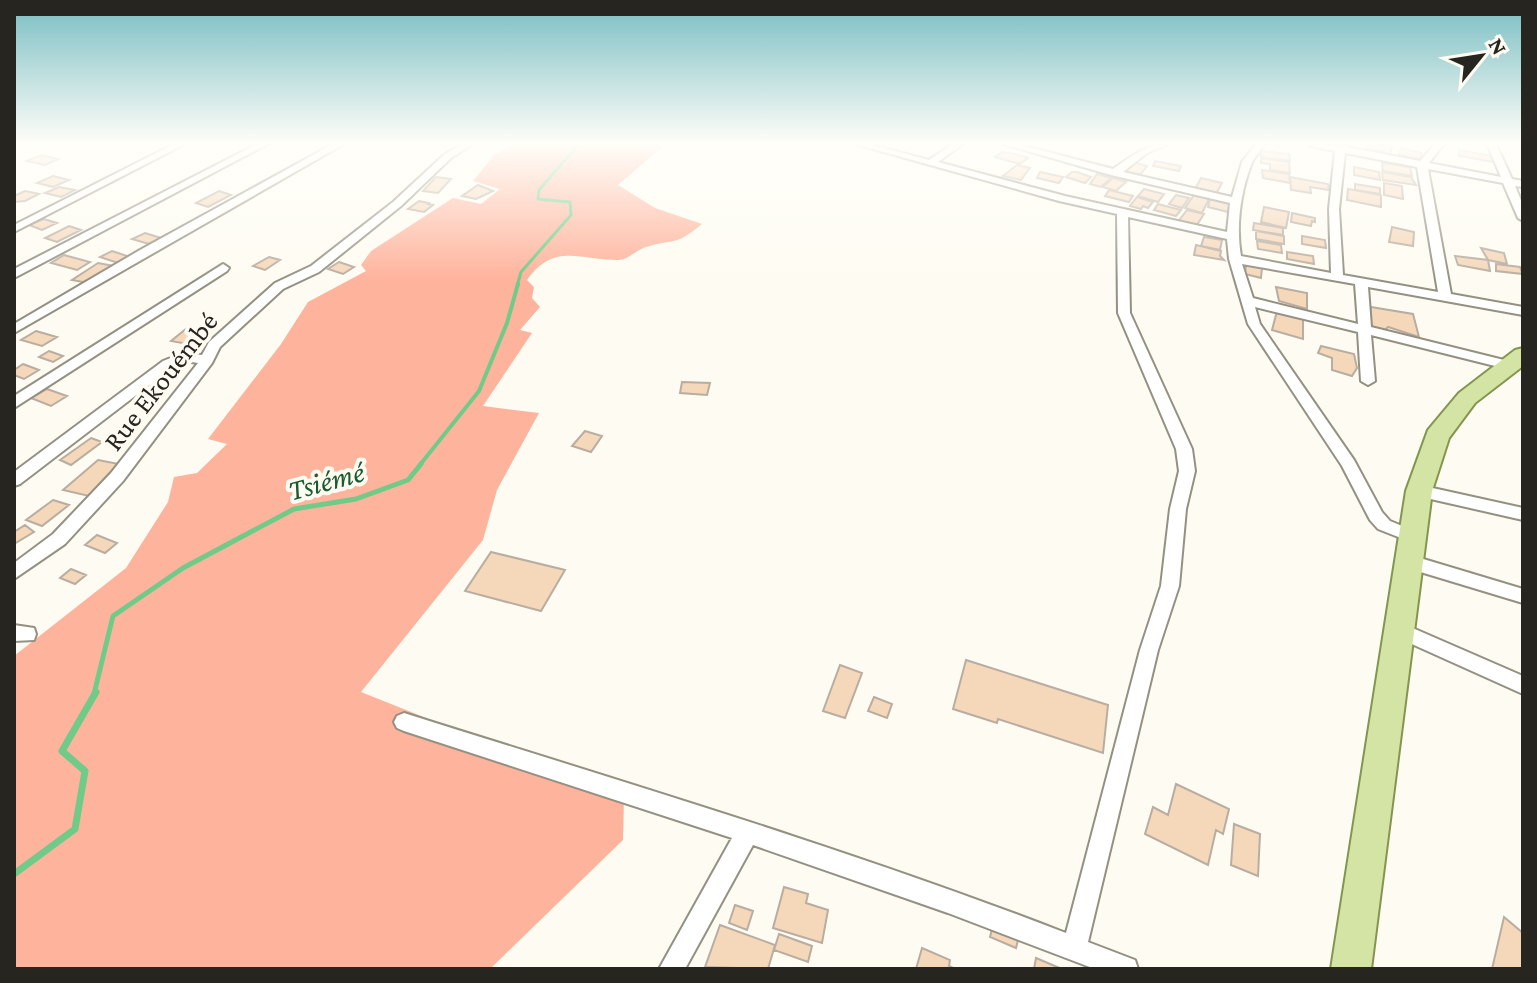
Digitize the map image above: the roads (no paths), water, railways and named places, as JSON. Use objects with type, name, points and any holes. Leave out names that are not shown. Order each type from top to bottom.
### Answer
[{"type":"main road","points":[[1351,969],[1419,491],[1437,436],[1467,398],[1517,360]]},
{"type":"street","points":[[14,229],[90,190]]},
{"type":"street","points":[[14,274],[175,190]]},
{"type":"street","points":[[14,329],[256,190]]},
{"type":"street","name":"Rue Ekouémbé","points":[[14,572],[59,539],[117,477],[207,360],[214,345],[279,286],[315,269],[412,190]]},
{"type":"street","points":[[1036,190],[1232,237]]},
{"type":"street","points":[[1188,190],[1236,201]]},
{"type":"street","points":[[1239,190],[1232,237],[1235,259],[1265,343],[1349,464],[1376,516],[1410,549],[1523,596]]},
{"type":"street","points":[[1336,190],[1334,209],[1337,276]]},
{"type":"street","points":[[1426,190],[1445,297]]},
{"type":"street","points":[[1512,190],[1523,218]]},
{"type":"street","points":[[1074,948],[1149,650],[1170,586],[1178,509],[1187,471],[1184,449],[1124,313],[1122,213]]},
{"type":"street","points":[[1235,259],[1523,311]]},
{"type":"street","points":[[14,403],[223,268]]},
{"type":"street","points":[[1361,281],[1368,381]]},
{"type":"street","points":[[1248,301],[1362,329],[1517,360]]},
{"type":"street","points":[[14,480],[168,364],[183,357],[207,360]]},
{"type":"street","points":[[1419,491],[1523,514]]},
{"type":"street","points":[[1401,631],[1523,685]]},
{"type":"street","points":[[404,722],[1031,930],[1126,969]]},
{"type":"street","points":[[671,969],[747,834]]},
{"type":"waterway","name":"Tsiémé","points":[[517,286],[521,272],[571,215],[570,202],[538,199],[539,190]]},
{"type":"waterway","name":"Tsiémé","points":[[419,466],[479,391],[507,323],[518,284]]},
{"type":"waterway","name":"Tsiémé","points":[[94,694],[113,616],[183,568],[294,509],[356,499],[408,480],[421,464]]},
{"type":"waterway","name":"Tsiémé","points":[[14,874],[75,829],[85,771],[62,751],[96,692]]}]
